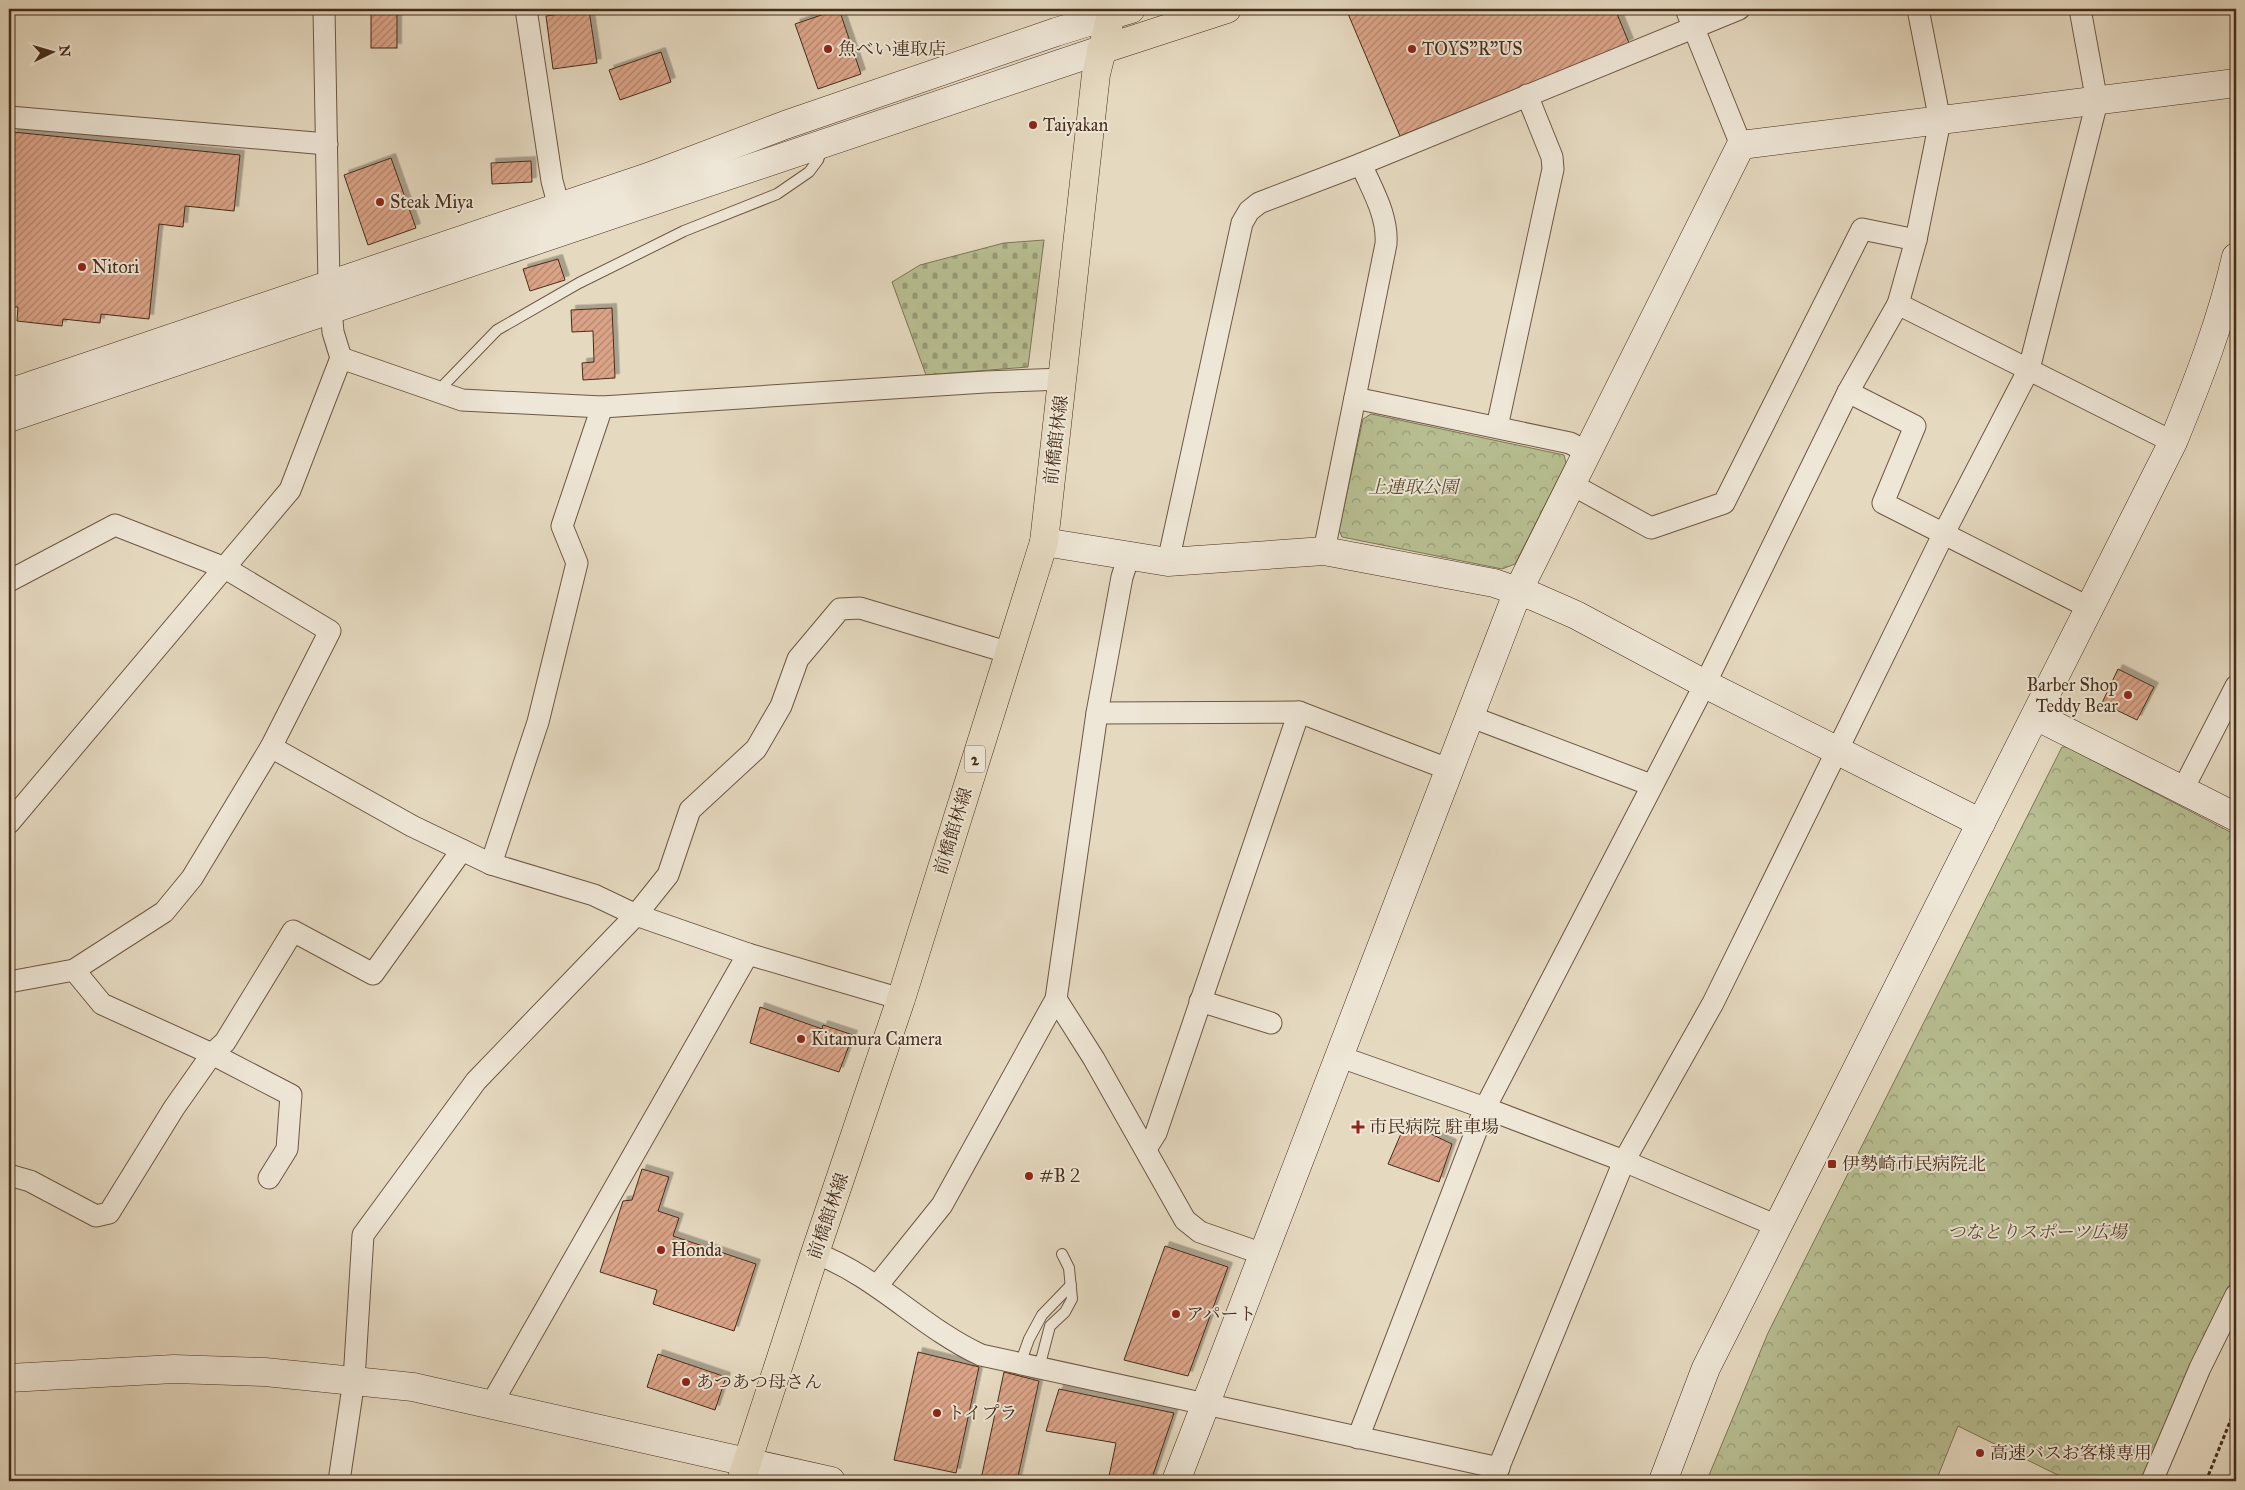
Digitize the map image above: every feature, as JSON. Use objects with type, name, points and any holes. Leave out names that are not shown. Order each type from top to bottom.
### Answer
[{"type":"main road","points":[[1101,50],[1227,9]]},
{"type":"main road","name":"前橋館林線","points":[[744,1472],[815,1252],[901,999],[1044,542],[1093,97],[1101,50],[1118,11]]},
{"type":"street","points":[[9,823],[290,490],[341,358],[333,332],[330,297],[324,9]]},
{"type":"street","points":[[526,9],[552,181],[559,207]]},
{"type":"street","points":[[1168,562],[1242,223],[1249,211],[1259,203],[1361,164],[1527,95],[1690,18],[1739,9]]},
{"type":"street","points":[[1358,1438],[1485,1108],[1705,684],[1848,392],[1898,304],[1916,240],[1940,121],[1918,9]]},
{"type":"street","points":[[815,1252],[836,1260],[877,1286],[958,1345],[982,1355],[1358,1438],[1496,1475],[1624,1161],[1712,1003],[1944,533],[2029,369],[2097,102],[2080,9]]},
{"type":"street","points":[[9,418],[330,297],[559,207],[813,115],[1118,11]]},
{"type":"street","points":[[1176,1481],[1518,591],[1741,146],[1690,18]]},
{"type":"street","points":[[9,393],[330,297],[824,143],[1101,50]]},
{"type":"street","points":[[1741,146],[2236,83]]},
{"type":"street","points":[[1497,427],[1553,169],[1552,156],[1527,95]]},
{"type":"street","points":[[9,117],[327,144]]},
{"type":"street","points":[[1324,551],[1386,244],[1387,229],[1384,217],[1361,164]]},
{"type":"street","points":[[1571,484],[1651,528],[1724,502],[1862,229],[1916,240]]},
{"type":"street","points":[[1669,1480],[1706,1368],[2173,442],[2205,362],[2225,304],[2236,257]]},
{"type":"street","points":[[1898,304],[2173,442]]},
{"type":"street","points":[[341,358],[462,400],[602,408],[985,382],[1063,379]]},
{"type":"street","points":[[1848,392],[1916,426],[1883,503],[2090,608]]},
{"type":"street","points":[[1355,398],[1570,443],[1588,452]]},
{"type":"street","points":[[491,864],[538,722],[577,563],[562,526],[602,408]]},
{"type":"street","points":[[9,581],[115,525],[225,568],[330,631],[271,747],[192,878],[164,912],[74,970],[9,982]]},
{"type":"street","points":[[1044,542],[1168,562],[1324,551],[1494,583],[1576,615],[1705,684],[1980,823]]},
{"type":"street","points":[[877,1286],[942,1205],[1056,999],[1097,713],[1122,577],[1129,556]]},
{"type":"street","points":[[339,1481],[354,1380],[363,1236],[476,1081],[636,915],[668,875],[690,810],[756,749],[781,706],[798,659],[840,609],[860,608],[1010,653]]},
{"type":"street","points":[[2182,791],[2236,686]]},
{"type":"street","points":[[1097,713],[1299,712],[1448,769]]},
{"type":"street","points":[[1146,1149],[1156,1133],[1299,712]]},
{"type":"street","points":[[1469,716],[1651,785]]},
{"type":"street","points":[[2036,716],[2236,817]]},
{"type":"street","points":[[271,747],[412,826],[491,864],[594,895],[636,915],[748,954],[901,999]]},
{"type":"street","points":[[9,1176],[30,1181],[96,1216],[109,1213],[174,1108],[212,1054],[225,1042],[293,931],[373,974],[462,850]]},
{"type":"street","points":[[492,1403],[748,954]]},
{"type":"street","points":[[74,970],[102,1004],[212,1054],[291,1095],[287,1149],[269,1178]]},
{"type":"street","points":[[1056,999],[1094,1059],[1185,1220],[1192,1228],[1263,1254]]},
{"type":"street","points":[[1200,1001],[1271,1023]]},
{"type":"street","points":[[1338,1056],[1485,1108],[1624,1161],[1777,1226]]},
{"type":"street","points":[[2152,1481],[2200,1368],[2236,1295]]},
{"type":"street","points":[[9,1378],[174,1369],[265,1372],[413,1386],[492,1403],[744,1472],[831,1481]]},
{"type":"lane","points":[[438,392],[497,330],[579,283],[684,231],[777,194],[809,172],[818,160],[824,143]]},
{"type":"lane","points":[[1030,1366],[1050,1326],[1065,1312],[1072,1299],[1070,1268],[1062,1254]]},
{"type":"lane","points":[[1030,1366],[1029,1339],[1042,1315],[1071,1285]]},
{"type":"path","points":[[2206,1481],[2236,1407]]},
{"type":"green space","points":[[1044,240],[1028,367],[926,375],[892,282],[920,265],[1004,243]]},
{"type":"green space","name":"上連取公園","points":[[1371,414],[1564,455],[1566,463],[1515,564],[1502,569],[1342,537],[1339,530],[1363,419]]},
{"type":"green space","name":"つなとりスポーツ広場","points":[[2062,747],[2067,747],[2236,835],[2236,1273],[2204,1336],[2141,1481],[2070,1481],[1958,1426],[1936,1481],[1707,1480],[1768,1333]]},
{"type":"building","points":[[371,9],[397,9],[397,48],[371,48]]},
{"type":"building","name":"魚べい連取店","points":[[839,9],[861,74],[818,89],[795,24]]},
{"type":"building","points":[[1346,9],[1615,9],[1629,43],[1400,136]]},
{"type":"building","points":[[589,10],[597,63],[553,69],[546,16]]},
{"type":"building","points":[[661,52],[671,82],[620,100],[609,70]]},
{"type":"building","name":"Nitori","points":[[13,132],[240,155],[234,211],[185,206],[183,227],[159,224],[149,319],[101,314],[100,323],[63,319],[62,326],[17,321],[18,307],[9,307],[9,172]]},
{"type":"building","name":"Steak Miya","points":[[391,158],[416,228],[368,245],[344,175]]},
{"type":"building","points":[[531,161],[532,182],[492,184],[491,163]]},
{"type":"building","points":[[558,259],[565,280],[530,291],[523,269]]},
{"type":"building","points":[[612,308],[615,378],[583,380],[582,363],[594,362],[593,331],[572,332],[571,310]]},
{"type":"building","name":"Barber Shop Teddy Bear","points":[[2118,669],[2154,687],[2137,720],[2102,703]]},
{"type":"building","name":"Kitamura Camera","points":[[760,1007],[822,1029],[823,1025],[853,1035],[839,1072],[750,1043]]},
{"type":"building","points":[[1406,1122],[1452,1144],[1439,1182],[1388,1164]]},
{"type":"building","name":"Honda","points":[[642,1169],[669,1177],[658,1211],[679,1218],[673,1236],[756,1264],[734,1331],[653,1304],[657,1290],[600,1272],[623,1201],[632,1200]]},
{"type":"building","name":"アパート","points":[[1165,1246],[1228,1267],[1188,1376],[1124,1360]]},
{"type":"building","name":"トイプラ","points":[[918,1352],[979,1367],[956,1473],[894,1460]]},
{"type":"building","name":"あつあつ母さん","points":[[658,1354],[726,1377],[715,1410],[647,1387]]},
{"type":"building","points":[[1004,1372],[1039,1381],[1017,1481],[989,1481],[981,1479]]},
{"type":"building","points":[[1059,1389],[1174,1413],[1151,1481],[1108,1481],[1116,1443],[1046,1431]]},
{"type":"place","name":"魚べい連取店","points":[[828,49]]},
{"type":"place","name":"TOYS\"R\"US","points":[[1412,49]]},
{"type":"place","name":"Taiyakan","points":[[1033,125]]},
{"type":"place","name":"Steak Miya","points":[[380,202]]},
{"type":"place","name":"Nitori","points":[[82,267]]},
{"type":"place","name":"Barber Shop Teddy Bear","points":[[2128,695]]},
{"type":"place","name":"Kitamura Camera","points":[[801,1039]]},
{"type":"place","name":"市民病院 駐車場","points":[[1358,1127]]},
{"type":"place","name":"伊勢崎市民病院北","points":[[1832,1164]]},
{"type":"place","name":"#B２","points":[[1029,1176]]},
{"type":"place","name":"Honda","points":[[661,1250]]},
{"type":"place","name":"アパート","points":[[1176,1314]]},
{"type":"place","name":"あつあつ母さん","points":[[686,1382]]},
{"type":"place","name":"トイプラ","points":[[937,1413]]},
{"type":"place","name":"高速バスお客様専用","points":[[1980,1453]]}]
